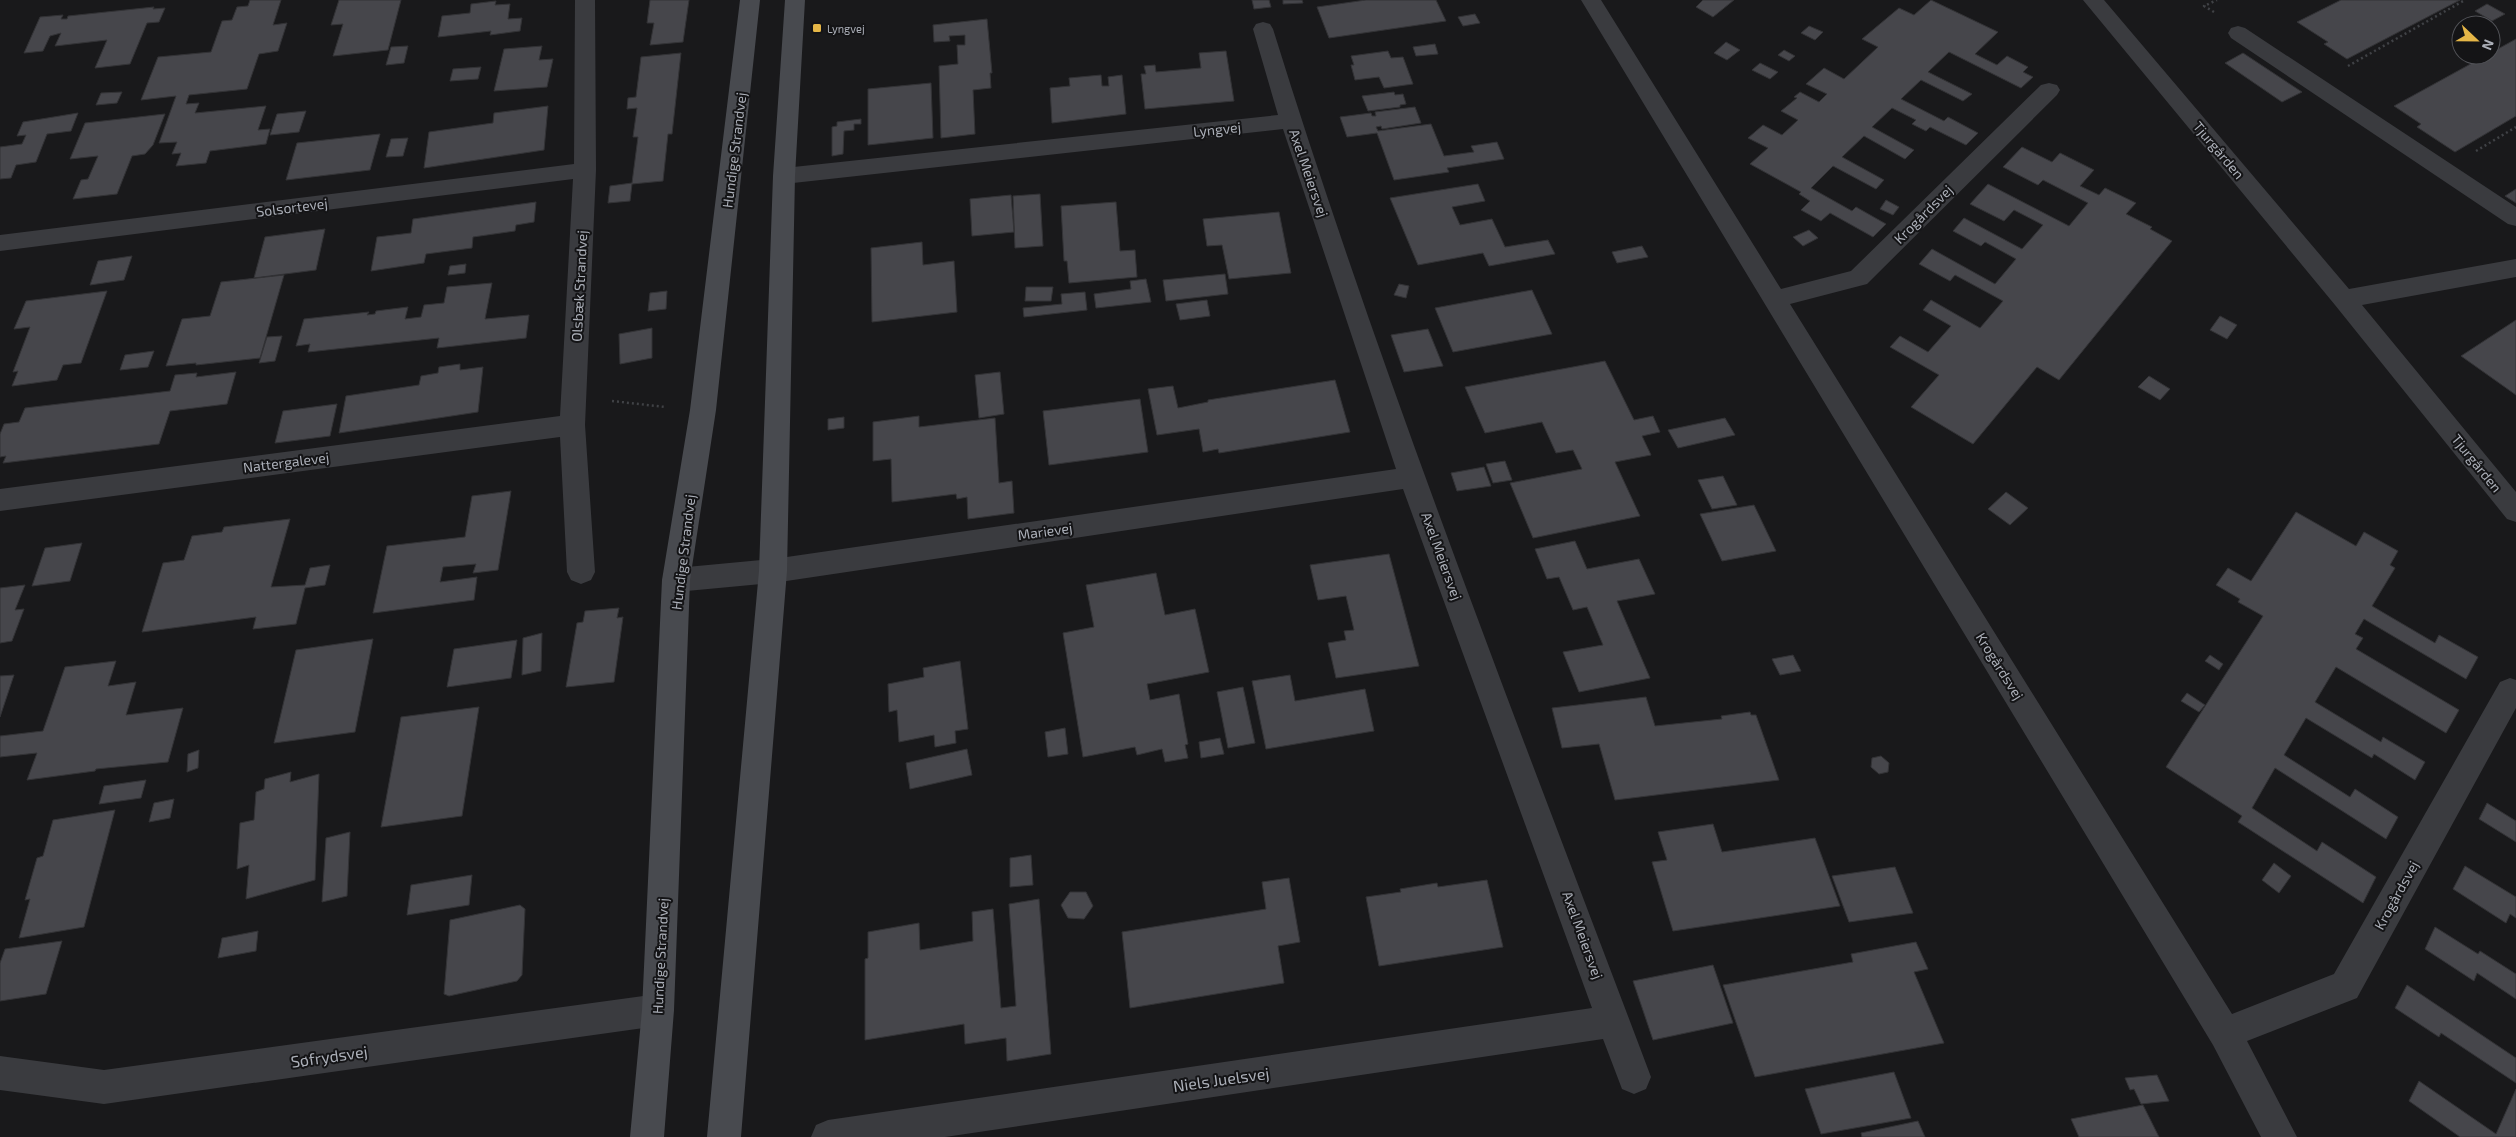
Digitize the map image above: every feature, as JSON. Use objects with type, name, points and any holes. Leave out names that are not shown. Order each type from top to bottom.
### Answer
[{"type":"main road","name":"Hundige Strandvej","points":[[647,1137],[658,1010],[676,580],[703,410],[741,93],[750,0]]},
{"type":"main road","points":[[724,1137],[772,571],[784,176],[795,0]]},
{"type":"street","name":"Olsbæk Strandvej","points":[[581,572],[572,425],[585,170],[585,0]]},
{"type":"street","name":"Krogårdsvej","points":[[1591,0],[2225,1033],[2280,1137]]},
{"type":"street","name":"Tjurgården","points":[[2093,0],[2344,299],[2516,511]]},
{"type":"street","name":"Axel Meiersvej","points":[[1263,30],[1291,122],[1412,477],[1615,1021],[1634,1077]]},
{"type":"street","points":[[2238,33],[2516,218]]},
{"type":"street","name":"Krogårdsvej","points":[[1775,299],[1859,278],[2049,90]]},
{"type":"street","name":"Lyngvej","points":[[784,176],[1291,122]]},
{"type":"street","name":"Solsortevej","points":[[0,243],[585,170]]},
{"type":"street","points":[[2344,299],[2516,268]]},
{"type":"street","name":"Nattergalevej","points":[[0,500],[572,425]]},
{"type":"street","name":"Marievej","points":[[676,580],[772,571],[1412,477]]},
{"type":"street","name":"Krogårdsvej","points":[[2225,1033],[2345,986],[2510,691]]},
{"type":"street","name":"Søfrydsvej","points":[[0,1073],[104,1087],[658,1010]]},
{"type":"street","name":"Niels Juelsvej","points":[[828,1137],[1615,1021]]},
{"type":"path","points":[[2314,85],[2465,0]]},
{"type":"path","points":[[2444,170],[2516,127]]},
{"type":"path","points":[[574,393],[621,403],[703,410]]},
{"type":"building","points":[[250,0],[281,0],[273,25],[287,23],[278,51],[259,54],[247,89],[189,95],[186,104],[199,103],[195,113],[266,106],[258,130],[270,129],[266,144],[210,151],[206,163],[176,166],[181,153],[172,154],[177,142],[159,143],[176,96],[141,100],[158,57],[211,52],[222,21],[232,20],[237,7],[248,6]]},
{"type":"building","points":[[339,0],[401,0],[388,50],[333,56],[343,24],[331,25]]},
{"type":"building","points":[[650,0],[689,0],[683,42],[650,45],[654,23],[647,23]]},
{"type":"building","points":[[1252,0],[1269,0],[1271,7],[1254,9]]},
{"type":"building","points":[[1283,0],[1302,0],[1303,3],[1283,4]]},
{"type":"building","points":[[1366,0],[1436,0],[1446,21],[1329,38],[1317,7]]},
{"type":"building","points":[[1703,0],[1734,0],[1713,17],[1696,7]]},
{"type":"building","points":[[1931,0],[1998,32],[1975,54],[1997,65],[2007,56],[2028,67],[2023,72],[2033,77],[2021,88],[1949,52],[1928,72],[1972,94],[1963,101],[1921,80],[1901,99],[1944,121],[1948,117],[1978,133],[1966,145],[1930,127],[1926,131],[1912,124],[1916,120],[1892,108],[1872,127],[1914,150],[1905,159],[1864,136],[1842,157],[1884,180],[1876,189],[1833,166],[1811,188],[1852,211],[1856,207],[1886,224],[1873,237],[1830,213],[1821,221],[1801,210],[1810,201],[1799,194],[1801,192],[1750,164],[1768,148],[1748,138],[1763,125],[1782,135],[1798,120],[1781,111],[1797,98],[1794,97],[1800,92],[1819,102],[1827,94],[1806,84],[1824,68],[1844,79],[1878,47],[1862,39],[1899,8],[1914,15]]},
{"type":"building","points":[[2341,0],[2460,0],[2347,59],[2324,44],[2328,42],[2297,22]]},
{"type":"building","points":[[496,1],[495,5],[510,4],[508,19],[522,18],[520,31],[490,35],[491,31],[438,37],[442,16],[470,13],[471,4]]},
{"type":"building","points":[[2487,4],[2505,14],[2501,16],[2482,15],[2475,11]]},
{"type":"building","points":[[154,7],[153,9],[165,8],[159,22],[147,23],[130,64],[95,68],[107,40],[55,46],[61,33],[50,36],[43,51],[24,53],[40,17],[63,15],[61,19],[67,19],[68,16]]},
{"type":"building","points":[[1475,14],[1480,23],[1463,26],[1458,17]]},
{"type":"building","points":[[987,19],[992,73],[990,73],[991,88],[973,90],[975,134],[941,138],[939,66],[958,64],[957,45],[965,45],[965,35],[949,36],[950,41],[934,42],[933,25]]},
{"type":"building","points":[[1809,26],[1823,32],[1815,40],[1801,33]]},
{"type":"building","points":[[2516,39],[2516,116],[2455,152],[2417,127],[2421,124],[2394,106],[2469,65],[2501,65],[2501,47]]},
{"type":"building","points":[[1726,42],[1740,50],[1727,60],[1714,53]]},
{"type":"building","points":[[1435,44],[1438,54],[1416,56],[1413,47]]},
{"type":"building","points":[[408,46],[404,63],[386,65],[391,47]]},
{"type":"building","points":[[542,46],[539,60],[553,59],[547,87],[494,91],[504,49]]},
{"type":"building","points":[[1784,50],[1795,56],[1789,61],[1778,55]]},
{"type":"building","points":[[1226,51],[1234,101],[1145,109],[1141,74],[1146,74],[1144,66],[1155,65],[1156,72],[1201,68],[1199,53]]},
{"type":"building","points":[[1388,51],[1391,58],[1403,57],[1413,84],[1384,88],[1379,77],[1355,80],[1351,56]]},
{"type":"building","points":[[681,53],[672,134],[668,134],[663,181],[632,184],[630,201],[608,203],[610,186],[632,183],[638,137],[633,137],[637,108],[627,109],[628,98],[636,97],[641,57]]},
{"type":"building","points":[[2243,53],[2302,92],[2282,102],[2225,63]]},
{"type":"building","points":[[1760,63],[1778,72],[1770,79],[1752,70]]},
{"type":"building","points":[[481,67],[478,79],[450,81],[453,69]]},
{"type":"building","points":[[1101,75],[1102,86],[1109,86],[1108,77],[1122,75],[1126,114],[1052,123],[1050,88],[1070,86],[1069,78]]},
{"type":"building","points":[[931,83],[933,138],[868,145],[868,89]]},
{"type":"building","points":[[122,92],[117,103],[96,105],[101,93]]},
{"type":"building","points":[[1394,92],[1395,95],[1403,94],[1406,104],[1400,105],[1400,107],[1368,111],[1362,96]]},
{"type":"building","points":[[548,106],[544,150],[424,168],[429,132],[493,123],[494,113]]},
{"type":"building","points":[[1415,107],[1421,123],[1382,129],[1381,126],[1376,127],[1378,131],[1431,124],[1444,156],[1474,152],[1471,146],[1497,142],[1504,159],[1447,168],[1449,172],[1394,180],[1377,133],[1347,137],[1340,117],[1371,113],[1372,116],[1376,116],[1375,112]]},
{"type":"building","points":[[306,111],[299,132],[270,135],[277,114]]},
{"type":"building","points":[[78,113],[71,131],[47,134],[36,162],[16,165],[11,178],[0,179],[0,147],[22,144],[26,135],[17,136],[23,122]]},
{"type":"building","points":[[165,114],[153,145],[145,154],[132,156],[117,194],[73,199],[81,180],[88,179],[98,156],[70,159],[85,123]]},
{"type":"building","points":[[861,119],[861,124],[854,124],[854,130],[844,131],[843,154],[832,156],[832,127],[837,126],[837,122]]},
{"type":"building","points":[[380,134],[370,170],[286,180],[297,143]]},
{"type":"building","points":[[408,138],[403,156],[386,157],[391,139]]},
{"type":"building","points":[[2022,147],[2052,162],[2060,153],[2094,170],[2080,186],[2099,195],[2105,188],[2136,203],[2126,214],[2152,227],[2150,229],[2172,241],[2059,380],[2037,367],[1973,444],[1911,407],[1939,375],[1890,347],[1900,336],[1928,352],[1951,326],[1923,310],[1931,300],[1980,328],[2003,301],[1955,275],[1950,281],[1919,264],[1932,249],[1995,284],[2016,259],[1985,242],[1981,246],[1953,231],[1964,218],[2022,249],[2043,225],[2014,210],[2004,221],[1970,204],[1988,184],[2069,226],[2088,203],[2043,180],[2038,185],[2003,167]]},
{"type":"building","points":[[1478,184],[1485,201],[1452,207],[1460,225],[1492,219],[1505,247],[1548,240],[1555,254],[1489,266],[1483,253],[1418,265],[1390,198]]},
{"type":"building","points":[[2516,189],[2516,203],[2505,196]]},
{"type":"building","points":[[1040,194],[1043,246],[1015,248],[1013,196]]},
{"type":"building","points":[[1011,195],[1014,232],[972,236],[970,199]]},
{"type":"building","points":[[1886,200],[1899,207],[1893,215],[1880,209]]},
{"type":"building","points":[[536,202],[534,222],[516,225],[515,231],[473,237],[472,248],[426,254],[424,263],[371,271],[377,237],[411,233],[413,219]]},
{"type":"building","points":[[1116,202],[1120,251],[1135,250],[1137,277],[1069,283],[1067,261],[1064,261],[1061,206]]},
{"type":"building","points":[[1279,212],[1291,273],[1229,279],[1222,245],[1207,246],[1203,219]]},
{"type":"building","points":[[325,229],[316,270],[254,278],[265,237]]},
{"type":"building","points":[[1809,230],[1818,238],[1803,246],[1793,237]]},
{"type":"building","points":[[922,242],[923,265],[954,261],[957,312],[872,322],[871,248]]},
{"type":"building","points":[[1642,246],[1648,257],[1617,263],[1612,252]]},
{"type":"building","points":[[132,256],[124,280],[90,285],[98,261]]},
{"type":"building","points":[[466,264],[465,273],[448,275],[450,266]]},
{"type":"building","points":[[1225,274],[1228,294],[1166,301],[1163,280]]},
{"type":"building","points":[[284,275],[260,358],[196,365],[196,363],[166,366],[182,319],[210,316],[221,282]]},
{"type":"building","points":[[1146,279],[1151,302],[1096,308],[1094,294],[1131,289],[1130,281]]},
{"type":"building","points":[[492,283],[485,319],[529,315],[526,338],[437,348],[439,338],[308,352],[310,344],[296,346],[304,319],[369,312],[367,315],[375,314],[376,311],[408,307],[405,319],[421,317],[424,305],[444,303],[447,287]]},
{"type":"building","points":[[1399,284],[1409,286],[1406,298],[1394,295]]},
{"type":"building","points":[[1026,287],[1053,287],[1051,301],[1025,301]]},
{"type":"building","points":[[1532,290],[1552,334],[1453,352],[1435,308]]},
{"type":"building","points":[[107,291],[81,363],[63,365],[57,380],[12,386],[18,371],[13,372],[30,327],[14,329],[26,301]]},
{"type":"building","points":[[667,291],[666,309],[648,311],[650,293]]},
{"type":"building","points":[[1085,292],[1087,310],[1024,317],[1023,308],[1062,304],[1061,294]]},
{"type":"building","points":[[1207,300],[1210,316],[1180,320],[1176,304]]},
{"type":"building","points":[[2220,316],[2237,325],[2227,339],[2210,330]]},
{"type":"building","points":[[2516,320],[2516,395],[2461,356]]},
{"type":"building","points":[[652,328],[652,358],[620,364],[619,334]]},
{"type":"building","points":[[1428,329],[1443,366],[1404,372],[1391,335]]},
{"type":"building","points":[[282,336],[275,361],[259,363],[267,337]]},
{"type":"building","points":[[154,351],[148,367],[120,370],[125,355]]},
{"type":"building","points":[[1605,361],[1634,420],[1653,416],[1660,432],[1642,436],[1651,455],[1615,462],[1640,516],[1533,538],[1510,483],[1582,469],[1573,450],[1556,453],[1542,422],[1485,433],[1465,387]]},
{"type":"building","points":[[460,364],[460,370],[483,367],[478,412],[339,433],[346,396],[419,385],[421,376],[438,373],[439,367]]},
{"type":"building","points":[[236,372],[227,404],[170,411],[159,444],[3,463],[6,456],[0,457],[0,434],[4,424],[19,422],[25,408],[170,391],[175,375],[197,373],[196,377]]},
{"type":"building","points":[[1000,372],[1004,414],[979,418],[975,375]]},
{"type":"building","points":[[2149,376],[2170,389],[2160,400],[2138,387]]},
{"type":"building","points":[[1335,380],[1350,432],[1219,453],[1218,449],[1203,452],[1199,429],[1157,435],[1148,389],[1173,386],[1178,408],[1208,402],[1208,400]]},
{"type":"building","points":[[1140,399],[1148,452],[1049,465],[1043,411]]},
{"type":"building","points":[[337,404],[330,436],[275,443],[283,411]]},
{"type":"building","points":[[919,416],[919,427],[995,418],[999,483],[1012,481],[1014,513],[968,519],[967,497],[957,499],[956,494],[892,502],[891,459],[873,461],[873,422]]},
{"type":"building","points":[[844,417],[844,428],[828,430],[828,419]]},
{"type":"building","points":[[1725,418],[1735,435],[1678,448],[1668,430]]},
{"type":"building","points":[[1505,461],[1512,480],[1493,483],[1486,464]]},
{"type":"building","points":[[1484,467],[1491,486],[1457,491],[1451,473]]},
{"type":"building","points":[[1723,476],[1737,505],[1712,509],[1698,480]]},
{"type":"building","points":[[511,491],[498,570],[473,573],[476,564],[443,567],[440,582],[477,577],[474,600],[373,613],[387,546],[465,537],[472,496]]},
{"type":"building","points":[[2006,492],[2028,508],[2010,525],[1988,509]]},
{"type":"building","points":[[1754,505],[1776,551],[1722,561],[1700,514]]},
{"type":"building","points":[[2296,512],[2356,546],[2364,532],[2398,551],[2390,565],[2395,568],[2372,606],[2435,643],[2439,635],[2478,657],[2466,679],[2364,619],[2355,634],[2363,638],[2356,649],[2459,710],[2446,733],[2336,667],[2315,702],[2381,742],[2383,737],[2425,762],[2415,780],[2374,754],[2372,758],[2306,718],[2284,755],[2350,797],[2355,789],[2398,817],[2386,839],[2275,768],[2252,808],[2317,851],[2322,842],[2376,877],[2363,903],[2238,822],[2242,816],[2166,767],[2263,616],[2238,602],[2240,599],[2216,585],[2228,568],[2251,581]]},
{"type":"building","points":[[290,519],[271,587],[305,585],[310,568],[330,565],[325,585],[305,588],[296,624],[253,629],[256,617],[142,632],[163,563],[184,560],[192,536],[222,532],[224,527]]},
{"type":"building","points":[[1575,541],[1587,569],[1639,559],[1655,594],[1617,601],[1650,678],[1579,692],[1563,652],[1603,645],[1587,607],[1573,610],[1559,577],[1547,579],[1535,549]]},
{"type":"building","points":[[82,543],[70,581],[32,586],[45,548]]},
{"type":"building","points":[[1389,554],[1419,666],[1336,678],[1328,643],[1346,640],[1344,631],[1354,630],[1346,596],[1318,600],[1310,565]]},
{"type":"building","points":[[1156,573],[1165,615],[1195,609],[1209,672],[1147,684],[1150,700],[1179,694],[1188,744],[1185,745],[1188,758],[1165,762],[1162,749],[1137,755],[1135,747],[1083,757],[1063,633],[1094,627],[1086,585]]},
{"type":"building","points":[[25,585],[15,610],[24,609],[12,641],[0,643],[0,588]]},
{"type":"building","points":[[619,608],[617,618],[623,617],[614,682],[566,687],[577,623],[583,622],[585,611]]},
{"type":"building","points":[[542,633],[541,671],[522,675],[523,638]]},
{"type":"building","points":[[373,639],[355,732],[274,743],[296,650]]},
{"type":"building","points":[[517,640],[511,678],[447,687],[454,649]]},
{"type":"building","points":[[1793,655],[1801,671],[1780,675],[1772,659]]},
{"type":"building","points":[[2210,655],[2223,664],[2219,670],[2205,661]]},
{"type":"building","points":[[116,661],[108,686],[136,682],[126,715],[183,708],[168,762],[96,769],[95,771],[27,780],[37,753],[0,757],[0,736],[43,731],[65,667]]},
{"type":"building","points":[[960,661],[968,729],[955,731],[956,743],[935,747],[934,735],[899,742],[897,710],[889,712],[888,684],[924,677],[923,668]]},
{"type":"building","points":[[14,675],[0,717],[0,676]]},
{"type":"building","points":[[1290,675],[1295,701],[1365,689],[1374,731],[1266,749],[1252,681]]},
{"type":"building","points":[[1243,687],[1255,743],[1228,748],[1217,692]]},
{"type":"building","points":[[2187,693],[2205,705],[2199,712],[2181,701]]},
{"type":"building","points":[[1646,697],[1655,726],[1722,719],[1721,716],[1750,712],[1751,715],[1756,715],[1779,780],[1615,800],[1599,744],[1562,748],[1552,708]]},
{"type":"building","points":[[479,707],[462,816],[381,827],[401,717]]},
{"type":"building","points":[[1065,728],[1068,754],[1048,757],[1045,732]]},
{"type":"building","points":[[1220,738],[1224,754],[1201,758],[1199,742]]},
{"type":"building","points":[[967,749],[972,775],[910,789],[906,763]]},
{"type":"building","points":[[199,750],[198,768],[187,772],[188,754]]},
{"type":"building","points":[[1881,756],[1889,763],[1888,772],[1879,774],[1871,767],[1872,758]]},
{"type":"building","points":[[291,772],[290,782],[319,774],[315,880],[246,899],[249,865],[237,869],[240,823],[254,820],[256,792],[264,789],[265,779]]},
{"type":"building","points":[[146,780],[141,798],[99,804],[104,786]]},
{"type":"building","points":[[174,799],[170,818],[149,822],[154,803]]},
{"type":"building","points":[[2487,803],[2516,821],[2516,842],[2479,819]]},
{"type":"building","points":[[115,810],[84,927],[19,938],[30,899],[25,900],[37,858],[43,856],[53,820]]},
{"type":"building","points":[[1713,824],[1722,852],[1815,838],[1840,906],[1673,931],[1652,862],[1667,860],[1658,832]]},
{"type":"building","points":[[350,832],[347,896],[322,902],[326,838]]},
{"type":"building","points":[[1031,855],[1033,885],[1010,887],[1010,858]]},
{"type":"building","points":[[2274,863],[2291,876],[2279,893],[2262,880]]},
{"type":"building","points":[[2465,866],[2516,897],[2516,918],[2510,914],[2506,923],[2453,889]]},
{"type":"building","points":[[1895,867],[1913,913],[1849,922],[1832,876]]},
{"type":"building","points":[[472,875],[469,905],[407,915],[411,885]]},
{"type":"building","points":[[1289,878],[1300,942],[1278,946],[1284,983],[1130,1008],[1122,932],[1266,909],[1262,882]]},
{"type":"building","points":[[1487,880],[1503,947],[1379,966],[1366,897],[1401,892],[1400,889],[1437,883],[1438,887]]},
{"type":"building","points":[[1070,892],[1086,892],[1093,906],[1084,919],[1068,918],[1061,905]]},
{"type":"building","points":[[1039,899],[1051,1054],[1007,1061],[1006,1038],[965,1044],[964,1024],[865,1040],[865,959],[868,958],[868,932],[919,923],[920,950],[973,941],[972,912],[993,909],[1001,1008],[1016,1006],[1009,904]]},
{"type":"building","points":[[520,905],[525,909],[522,975],[517,981],[449,996],[444,994],[450,920]]},
{"type":"building","points":[[2435,927],[2478,954],[2480,951],[2516,974],[2516,999],[2477,973],[2474,981],[2425,949]]},
{"type":"building","points":[[258,931],[256,951],[218,958],[222,938]]},
{"type":"building","points":[[62,941],[46,994],[0,1001],[0,963],[5,949]]},
{"type":"building","points":[[1916,942],[1928,969],[1914,972],[1944,1043],[1755,1077],[1723,985],[1853,962],[1851,954]]},
{"type":"building","points":[[1713,965],[1733,1023],[1653,1040],[1633,981]]},
{"type":"building","points":[[2407,985],[2516,1058],[2516,1083],[2441,1033],[2439,1037],[2395,1008]]},
{"type":"building","points":[[1894,1072],[1911,1118],[1821,1134],[1805,1089]]},
{"type":"building","points":[[2157,1075],[2169,1101],[2141,1104],[2134,1089],[2130,1090],[2125,1078]]},
{"type":"building","points":[[2419,1081],[2496,1134],[2516,1089],[2516,1137],[2460,1137],[2409,1101]]},
{"type":"building","points":[[2143,1105],[2159,1137],[2079,1137],[2071,1119]]},
{"type":"building","points":[[1918,1121],[1925,1137],[1862,1137],[1861,1133]]},
{"type":"place","name":"Lyngvej","points":[[817,28]]}]
